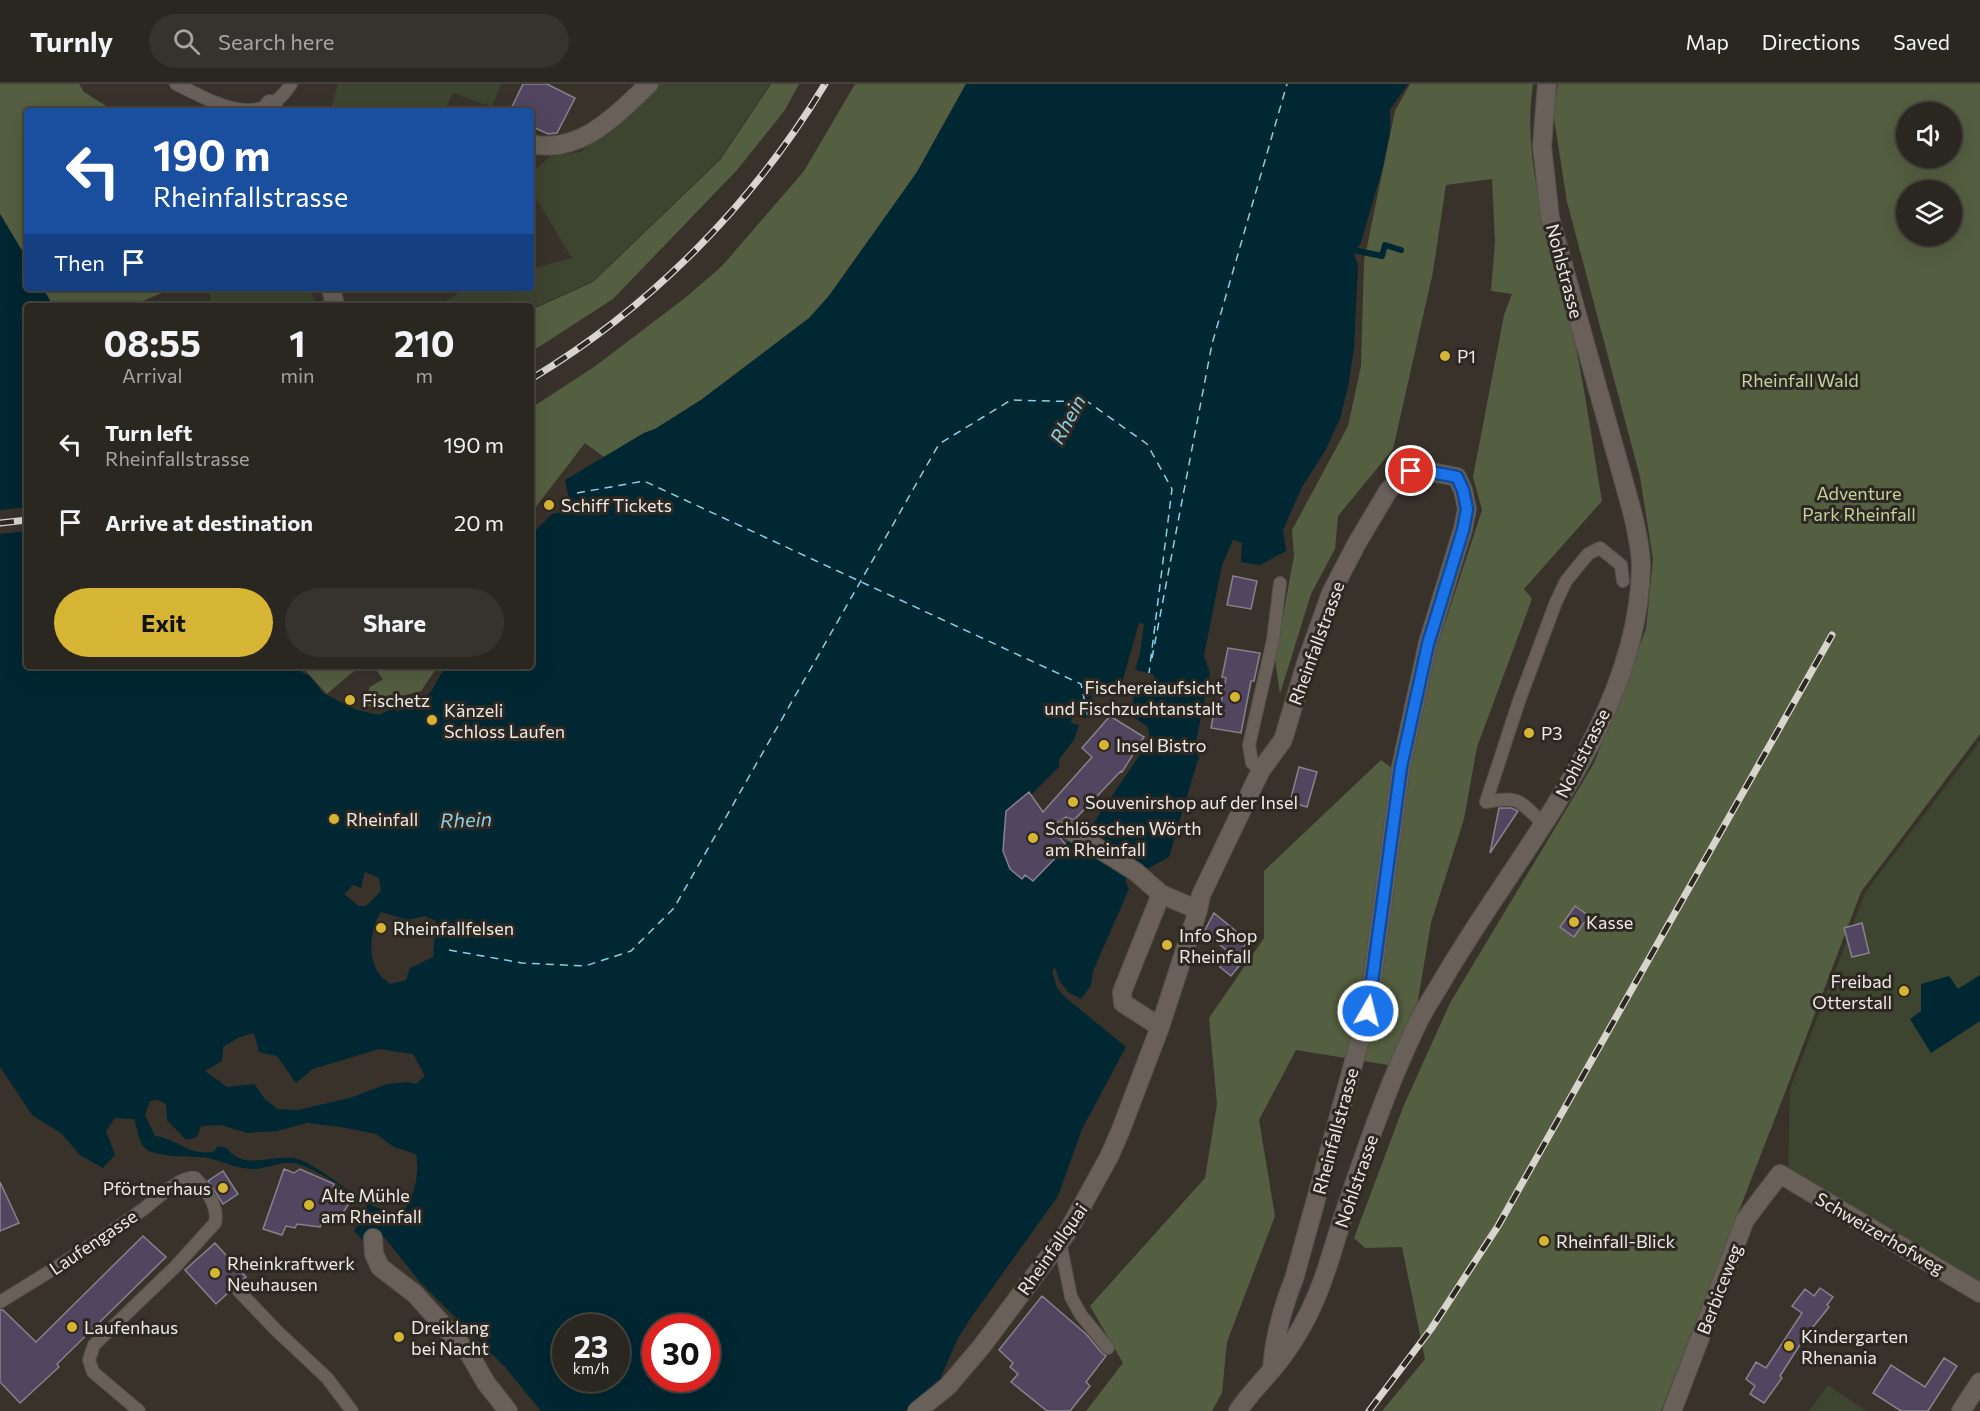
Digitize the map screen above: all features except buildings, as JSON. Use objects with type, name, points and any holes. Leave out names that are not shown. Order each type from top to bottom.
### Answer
[{"type":"street","points":[[534,144],[564,146],[589,136],[649,84]]},
{"type":"street","name":"Nohlstrasse","points":[[1272,1370],[1297,1334],[1317,1296],[1376,1120],[1414,1029],[1463,945],[1543,824],[1584,756],[1619,676],[1632,634],[1639,597],[1641,563],[1632,511],[1550,218],[1542,146],[1547,84]]},
{"type":"street","name":"Rheinfallstrasse","points":[[1261,770],[1283,740],[1311,645],[1331,593],[1357,543],[1388,492],[1406,474],[1416,469],[1457,477],[1463,490],[1467,509],[1463,530],[1428,644],[1401,767],[1368,1011],[1294,1279],[1283,1308],[1274,1342],[1272,1370]]},
{"type":"street","name":"Rheinfallquai","points":[[917,1411],[948,1386],[1060,1242],[1109,1157],[1160,1027],[1198,910],[1200,895],[1261,770]]},
{"type":"street","points":[[1066,828],[1136,872],[1161,894],[1198,910]]},
{"type":"street","points":[[1160,1027],[1123,1003],[1121,998],[1161,894]]},
{"type":"street","name":"Schweizerhofweg","points":[[1780,1174],[1980,1293]]},
{"type":"street","name":"Berbiceweg","points":[[1672,1411],[1745,1220],[1780,1174]]},
{"type":"street","points":[[373,1238],[374,1254],[380,1267],[414,1294],[470,1355],[486,1383],[508,1411]]},
{"type":"street","points":[[1238,1411],[1272,1370]]},
{"type":"street","points":[[1961,1411],[1980,1382]]},
{"type":"lane","points":[[176,84],[230,108]]},
{"type":"lane","points":[[273,108],[291,84]]},
{"type":"lane","points":[[1543,824],[1519,801],[1506,798],[1486,802],[1493,778],[1519,701],[1566,581],[1588,554],[1600,548],[1621,565],[1623,581]]},
{"type":"lane","points":[[1261,770],[1252,763],[1249,745],[1273,639],[1280,583]]},
{"type":"lane","name":"Laufengasse","points":[[0,1302],[73,1257],[186,1178],[195,1178],[213,1203],[217,1214],[215,1223],[175,1268],[94,1345],[89,1360],[93,1372],[139,1411]]},
{"type":"lane","points":[[1060,1242],[1071,1297],[1081,1315],[1108,1348]]},
{"type":"lane","points":[[235,1287],[327,1378],[352,1411]]},
{"type":"green space","points":[[0,84],[79,84],[84,92],[109,108],[24,108],[24,254],[0,214]]},
{"type":"green space","points":[[338,84],[501,84],[492,107],[453,93],[446,108],[331,108]]},
{"type":"green space","points":[[660,84],[770,84],[719,160],[593,281],[534,308],[534,303],[442,303],[463,291],[534,291],[534,268],[572,258],[534,195],[534,170],[551,156],[580,152],[653,93]]},
{"type":"green space","points":[[771,84],[799,84],[785,110],[737,170],[613,299],[534,350],[534,309],[593,282],[720,160]]},
{"type":"green space","points":[[855,84],[966,84],[917,172],[858,257],[809,319],[701,400],[655,429],[604,457],[585,443],[534,509],[534,406],[594,367],[685,298],[722,266],[804,171]]},
{"type":"green space","points":[[1410,84],[1533,84],[1530,117],[1536,183],[1575,343],[1602,501],[1524,589],[1532,599],[1477,747],[1464,819],[1431,923],[1417,1006],[1388,1065],[1296,1050],[1259,1120],[1275,1216],[1227,1342],[1222,1393],[1212,1411],[1086,1411],[1123,1363],[1090,1306],[1205,1178],[1217,1104],[1209,1018],[1264,938],[1264,871],[1381,760],[1408,780],[1437,647],[1482,510],[1473,477],[1504,315],[1512,294],[1491,291],[1495,242],[1492,179],[1446,185],[1433,272],[1393,449],[1338,516],[1335,549],[1311,594],[1280,694],[1275,659],[1294,556],[1292,530],[1348,426],[1361,366],[1364,261],[1395,111]]},
{"type":"green space","name":"Rheinfall Wald","points":[[1558,84],[1980,84],[1980,734],[1861,892],[1661,1411],[1382,1411],[1425,1359],[1402,1247],[1365,1248],[1354,1238],[1404,1105],[1450,1003],[1594,763],[1646,629],[1653,559],[1640,477],[1567,202],[1553,112]]},
{"type":"green space","points":[[45,291],[166,291],[138,303],[51,303]]},
{"type":"green space","points":[[209,291],[310,291],[316,303],[211,303]]},
{"type":"green space","points":[[304,669],[356,669],[327,694]]},
{"type":"green space","points":[[375,669],[436,669],[421,691],[374,708],[362,704],[370,687],[383,679]]},
{"type":"green space","name":"Freibad Otterstall","points":[[1980,741],[1980,1286],[1883,1225],[1788,1173],[1790,1089],[1865,893]]},
{"type":"green space","points":[[1828,1385],[1866,1411],[1809,1411]]},
{"type":"water","name":"Rhein","points":[[966,84],[1408,84],[1390,110],[1390,132],[1383,167],[1360,245],[1353,251],[1358,265],[1354,348],[1340,419],[1325,451],[1302,487],[1283,530],[1286,551],[1260,565],[1241,562],[1242,543],[1233,540],[1222,565],[1204,656],[1210,673],[1195,746],[1199,756],[1169,857],[1145,870],[1135,864],[1125,881],[1129,889],[1093,971],[1091,985],[1081,999],[1068,992],[1059,980],[1055,967],[1052,971],[1057,988],[1066,998],[1126,1047],[1082,1129],[1058,1196],[970,1319],[958,1338],[940,1379],[921,1399],[905,1411],[541,1411],[505,1367],[420,1282],[385,1238],[378,1233],[364,1241],[354,1231],[366,1211],[366,1204],[334,1182],[307,1167],[293,1163],[251,1169],[208,1158],[158,1154],[145,1148],[139,1139],[134,1119],[115,1118],[106,1131],[115,1155],[103,1168],[80,1155],[61,1133],[32,1115],[0,1067],[0,214],[24,254],[24,291],[45,291],[51,303],[24,303],[24,669],[298,669],[309,675],[323,693],[357,710],[379,715],[391,709],[398,711],[430,693],[444,669],[534,669],[534,532],[552,514],[601,504],[600,498],[570,504],[565,480],[701,400],[809,318],[828,297],[917,172]],"holes":[[[1139,623],[1144,624],[1135,670],[1153,674],[1155,681],[1135,693],[1129,714],[1148,727],[1150,740],[1090,828],[1066,843],[1067,846],[1033,881],[1025,875],[1022,879],[1008,863],[1003,848],[1006,811],[1028,792],[1031,795],[1059,767],[1059,759],[1074,740],[1079,725],[1071,723],[1073,710],[1079,710],[1082,718],[1093,716],[1091,684],[1122,683]],[[365,872],[379,878],[381,891],[366,906],[359,906],[344,894],[353,885],[361,888]],[[381,912],[408,920],[425,916],[436,921],[433,957],[410,968],[406,980],[390,984],[376,969],[372,955],[375,925]],[[254,1033],[259,1052],[277,1056],[296,1083],[313,1069],[379,1049],[413,1054],[425,1076],[416,1084],[407,1082],[387,1084],[350,1098],[298,1110],[277,1109],[265,1099],[254,1084],[227,1087],[205,1071],[222,1061],[223,1047],[240,1037]],[[158,1100],[166,1104],[167,1120],[186,1140],[197,1137],[201,1126],[221,1125],[247,1133],[277,1131],[307,1123],[376,1134],[394,1147],[416,1154],[415,1186],[406,1209],[401,1215],[388,1212],[363,1200],[301,1160],[282,1158],[252,1161],[234,1156],[227,1148],[217,1146],[215,1151],[191,1150],[155,1136],[145,1115],[150,1101]]]},
{"type":"water","points":[[1980,975],[1980,1021],[1931,1053],[1910,1019],[1921,1011],[1921,984],[1949,976],[1958,989]]},
{"type":"pier","points":[[24,507],[24,531],[0,534],[0,510]]},
{"type":"waterway","points":[[1349,246],[1353,250],[1382,256],[1385,245],[1401,250]]},
{"type":"ferry route","points":[[1152,658],[1212,344],[1287,84]]},
{"type":"ferry route","points":[[449,950],[522,963],[585,966],[631,951],[674,908],[939,444],[1011,400],[1088,402],[1147,444],[1172,489],[1149,673]]},
{"type":"ferry route","points":[[577,493],[644,481],[1081,684],[1088,717]]},
{"type":"railway","points":[[534,377],[575,351],[617,319],[658,286],[696,250],[766,171],[825,84]]},
{"type":"railway","points":[[0,523],[24,520]]},
{"type":"railway","points":[[1369,1411],[1431,1329],[1498,1226],[1832,635]]},
{"type":"place","name":"P1","points":[[1445,356]]},
{"type":"place","name":"Schiff Tickets","points":[[549,505]]},
{"type":"place","name":"Fischereiaufsicht und Fischzuchtanstalt","points":[[1235,697]]},
{"type":"place","name":"Fischetz","points":[[350,700]]},
{"type":"place","name":"Känzeli Schloss Laufen","points":[[432,720]]},
{"type":"place","name":"P3","points":[[1529,733]]},
{"type":"place","name":"Insel Bistro","points":[[1104,745]]},
{"type":"place","name":"Souvenirshop auf der Insel","points":[[1073,802]]},
{"type":"place","name":"Rheinfall","points":[[334,819]]},
{"type":"place","name":"Schlösschen Wörth am Rheinfall","points":[[1033,838]]},
{"type":"place","name":"Kasse","points":[[1574,922]]},
{"type":"place","name":"Rheinfallfelsen","points":[[381,928]]},
{"type":"place","name":"Info Shop Rheinfall","points":[[1167,945]]},
{"type":"place","name":"Freibad Otterstall","points":[[1904,991]]},
{"type":"place","name":"Pförtnerhaus","points":[[223,1188]]},
{"type":"place","name":"Alte Mühle am Rheinfall","points":[[309,1205]]},
{"type":"place","name":"Rheinfall-Blick","points":[[1544,1241]]},
{"type":"place","name":"Rheinkraftwerk Neuhausen","points":[[215,1273]]},
{"type":"place","name":"Laufenhaus","points":[[72,1327]]},
{"type":"place","name":"Dreiklang bei Nacht","points":[[399,1337]]},
{"type":"place","name":"Kindergarten Rhenania","points":[[1789,1346]]},
{"type":"route","points":[[1368,1011],[1401,767],[1428,644],[1463,530],[1467,509],[1463,490],[1457,477],[1416,469],[1411,471]]},
{"type":"park label","name":"Adventure Park Rheinfall","points":[[1859,503]]}]
